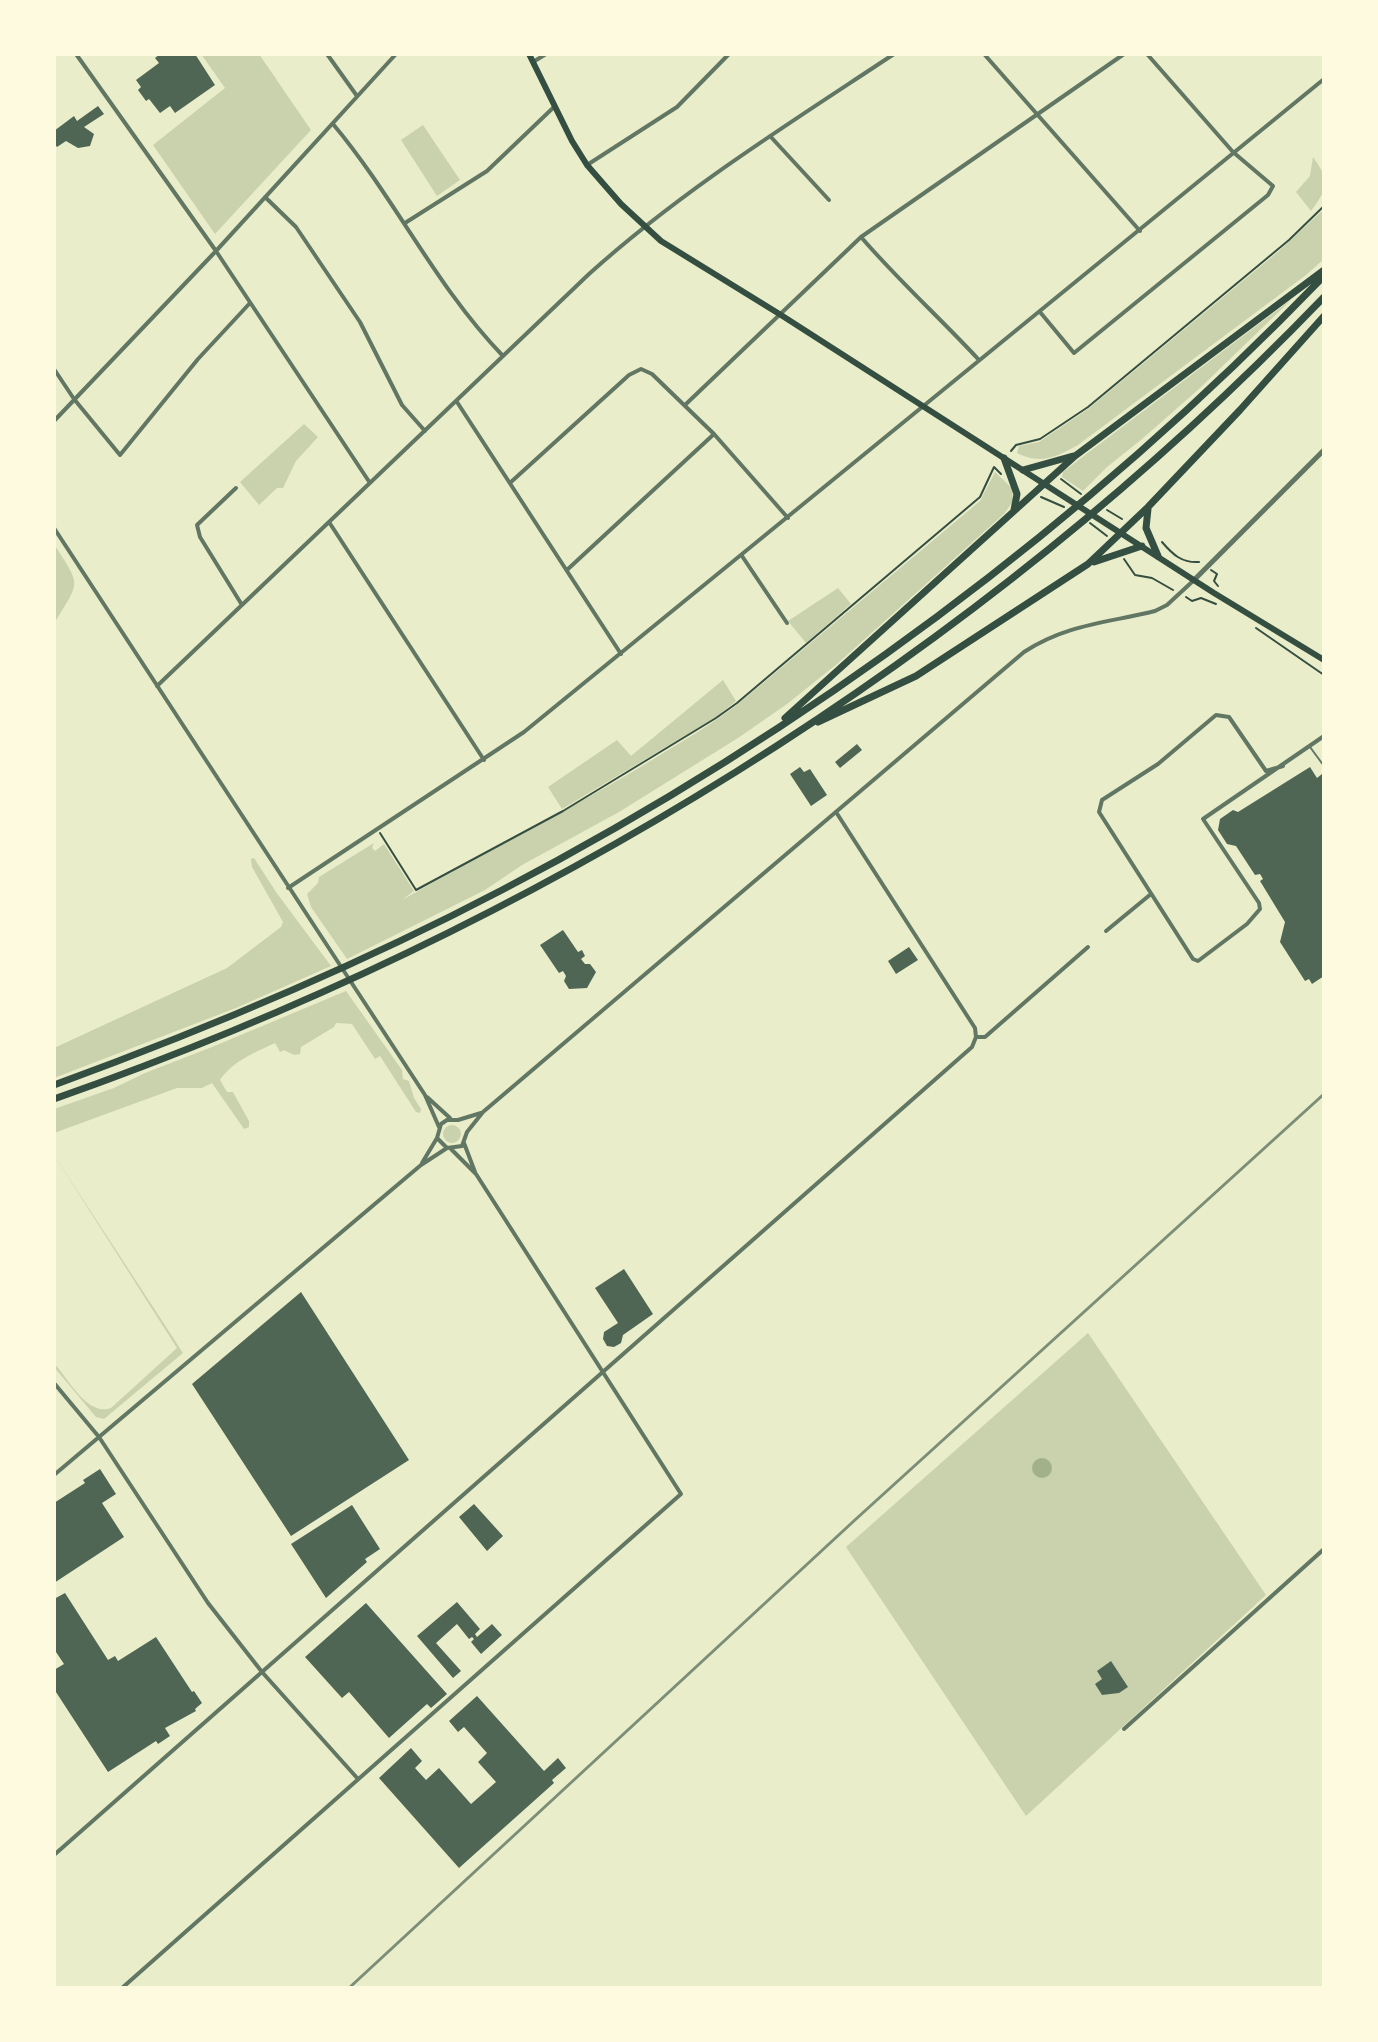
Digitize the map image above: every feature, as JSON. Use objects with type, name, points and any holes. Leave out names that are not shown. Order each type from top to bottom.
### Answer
[{"type":"highway","points":[[766,735],[1075,456],[1324,270]]},
{"type":"highway","points":[[54,1085],[249,1010],[438,922],[619,825],[766,735],[893,648],[1058,521],[1202,395],[1324,276]]},
{"type":"highway","points":[[54,1099],[198,1046],[417,950],[589,860],[801,729],[955,620],[1071,529],[1197,420],[1324,297]]},
{"type":"highway","points":[[801,729],[916,676],[1088,564],[1148,507],[1324,316]]},
{"type":"highway","points":[[1023,470],[1075,456]]},
{"type":"highway","points":[[1004,458],[1017,494],[1014,512]]},
{"type":"highway","points":[[1148,507],[1146,528],[1158,556]]},
{"type":"highway","points":[[1088,564],[1142,546]]},
{"type":"main road","points":[[529,54],[587,165],[642,226],[661,241],[1324,660]]},
{"type":"street","points":[[76,54],[216,251],[370,483]]},
{"type":"street","points":[[327,54],[357,96]]},
{"type":"street","points":[[54,421],[216,251],[396,54]]},
{"type":"street","points":[[533,62],[546,54]]},
{"type":"street","points":[[587,165],[677,107],[729,54]]},
{"type":"street","points":[[157,686],[642,226],[894,54]]},
{"type":"street","points":[[984,54],[1140,231]]},
{"type":"street","points":[[685,405],[861,237],[1124,54]]},
{"type":"street","points":[[1040,312],[1074,353],[1261,201],[1273,186],[1233,152],[1147,54]]},
{"type":"street","points":[[288,888],[507,745],[1324,79]]},
{"type":"street","points":[[405,223],[487,171],[555,106]]},
{"type":"street","points":[[333,124],[362,159],[467,315],[503,356]]},
{"type":"street","points":[[770,136],[829,200]]},
{"type":"street","points":[[264,197],[296,227],[360,322],[402,405],[425,431]]},
{"type":"street","points":[[861,237],[979,360]]},
{"type":"street","points":[[54,369],[120,455],[176,384],[250,303]]},
{"type":"street","points":[[511,482],[629,375],[641,369],[650,372],[714,434],[788,518]]},
{"type":"street","points":[[457,402],[621,654]]},
{"type":"street","points":[[568,569],[714,434]]},
{"type":"street","points":[[54,1475],[421,1165],[464,1143],[467,1132],[483,1112],[1002,668],[1046,637],[1087,624],[1155,611],[1181,594],[1324,450]]},
{"type":"street","points":[[236,488],[197,525],[200,537],[242,605]]},
{"type":"street","points":[[329,522],[484,760]]},
{"type":"street","points":[[54,528],[425,1095],[439,1127],[437,1138],[421,1165]]},
{"type":"street","points":[[742,556],[787,623]]},
{"type":"street","points":[[1283,766],[1266,771],[1229,717],[1219,715],[1158,764],[1102,800],[1099,812],[1193,959],[1198,961],[1257,915],[1260,909],[1203,819],[1283,766],[1324,736]]},
{"type":"street","points":[[54,1855],[972,1047],[975,1028],[836,812]]},
{"type":"street","points":[[1106,931],[1151,894]]},
{"type":"street","points":[[976,1037],[985,1037],[1088,947]]},
{"type":"street","points":[[425,1095],[451,1119],[458,1120],[483,1112]]},
{"type":"street","points":[[439,1127],[451,1119]]},
{"type":"street","points":[[458,1120],[467,1132]]},
{"type":"street","points":[[437,1138],[476,1174]]},
{"type":"street","points":[[122,1988],[681,1494],[476,1174],[464,1143]]},
{"type":"street","points":[[54,1383],[99,1437],[208,1603],[262,1672],[358,1779]]},
{"type":"street","points":[[1124,1729],[1324,1549]]},
{"type":"lane","points":[[1310,747],[1324,766]]},
{"type":"path","points":[[1011,451],[1016,445],[1040,439],[1088,407],[1289,240],[1324,206]]},
{"type":"path","points":[[378,830],[416,890],[598,791],[737,703],[980,497],[994,467]]},
{"type":"path","points":[[1117,517],[1133,522]]},
{"type":"path","points":[[1160,540],[1178,558],[1185,562],[1198,561],[1217,574],[1214,581],[1218,585],[1209,600]]},
{"type":"path","points":[[1122,553],[1135,575],[1152,578],[1192,601],[1201,598],[1225,608]]},
{"type":"path","points":[[1246,622],[1324,675]]},
{"type":"shaded area","points":[[201,54],[259,54],[311,130],[215,234],[153,145],[225,88]]},
{"type":"shaded area","points":[[423,125],[460,180],[437,196],[401,140]]},
{"type":"shaded area","points":[[1313,157],[1325,184],[1321,197],[1311,211],[1296,192],[1310,176]]},
{"type":"shaded area","points":[[1324,209],[1324,259],[1306,275],[1078,445],[1041,459],[1017,453],[1019,446],[1039,442],[1088,409],[1279,251]]},
{"type":"shaded area","points":[[1292,299],[1200,388],[1083,491],[1062,477],[1063,472]]},
{"type":"shaded area","points":[[304,424],[318,437],[296,461],[283,488],[277,488],[259,505],[240,482]]},
{"type":"shaded area","points":[[995,472],[1013,489],[1012,502],[1005,513],[837,664],[738,738],[485,890],[347,959],[311,907],[307,894],[318,883],[319,877],[374,843],[372,848],[375,851],[384,844],[414,891],[402,900],[590,796],[696,733],[738,704],[980,501]]},
{"type":"shaded area","points":[[54,544],[74,584],[54,624]]},
{"type":"shaded area","points":[[838,588],[851,604],[806,643],[788,621]]},
{"type":"shaded area","points":[[723,680],[736,701],[716,717],[562,809],[548,787],[617,740],[631,756]]},
{"type":"shaded area","points":[[254,858],[331,966],[236,1008],[54,1078],[54,1048],[227,968],[281,927],[283,922],[252,867],[251,859]]},
{"type":"shaded area","points":[[346,991],[402,1070],[403,1079],[409,1081],[420,1113],[416,1112],[380,1056],[375,1059],[352,1024],[336,1023],[301,1047],[300,1054],[280,1052],[275,1043],[244,1058],[225,1073],[220,1080],[227,1092],[233,1092],[249,1121],[249,1127],[244,1129],[212,1083],[202,1088],[177,1088],[54,1133],[54,1109],[114,1088]]},
{"type":"shaded area","points":[[448,1125],[456,1125],[461,1134],[459,1141],[448,1143],[443,1138],[443,1130]]},
{"type":"shaded area","points":[[54,1155],[183,1353],[104,1419],[96,1417],[54,1367],[54,1363],[79,1395],[94,1407],[103,1409],[111,1408],[177,1348]]},
{"type":"shaded area","points":[[1088,1333],[1266,1595],[1026,1816],[846,1547]]},
{"type":"shaded area","points":[[1042,1458],[1049,1461],[1052,1468],[1049,1475],[1042,1478],[1035,1475],[1032,1468],[1035,1461]]},
{"type":"building","points":[[160,54],[195,54],[215,85],[175,113],[170,106],[160,113],[138,90],[141,87],[136,80],[159,63],[155,58]]},
{"type":"building","points":[[98,106],[104,114],[84,127],[94,134],[90,146],[78,148],[66,141],[57,147],[54,131],[74,116],[77,121]]},
{"type":"building","points":[[857,744],[862,750],[840,768],[835,762]]},
{"type":"building","points":[[800,767],[804,772],[810,769],[827,795],[811,806],[790,774]]},
{"type":"building","points":[[1310,767],[1317,778],[1322,774],[1324,777],[1324,976],[1312,984],[1309,979],[1305,981],[1280,942],[1285,922],[1260,881],[1263,879],[1260,874],[1255,875],[1236,846],[1227,844],[1218,830],[1220,819],[1233,810],[1238,812]]},
{"type":"building","points":[[563,930],[578,952],[582,950],[585,956],[581,959],[596,972],[587,988],[569,989],[563,971],[559,973],[540,945]]},
{"type":"building","points":[[909,947],[918,960],[896,974],[888,961]]},
{"type":"building","points":[[624,1269],[653,1314],[623,1335],[621,1343],[614,1347],[607,1346],[603,1339],[604,1332],[618,1323],[595,1288]]},
{"type":"building","points":[[301,1292],[409,1460],[291,1536],[192,1384]]},
{"type":"building","points":[[100,1469],[116,1494],[102,1503],[124,1537],[54,1583],[54,1503]]},
{"type":"building","points":[[474,1504],[503,1536],[487,1551],[459,1517]]},
{"type":"building","points":[[352,1505],[380,1549],[365,1559],[367,1562],[326,1598],[291,1544]]},
{"type":"building","points":[[65,1593],[108,1660],[115,1656],[118,1661],[156,1637],[202,1703],[196,1711],[165,1728],[170,1736],[158,1744],[156,1741],[108,1772],[54,1689],[54,1670],[64,1664],[54,1649],[54,1599]]},
{"type":"building","points":[[457,1602],[480,1629],[475,1634],[477,1637],[492,1624],[502,1635],[481,1654],[471,1642],[474,1639],[469,1639],[457,1624],[436,1643],[461,1671],[453,1678],[417,1636]]},
{"type":"building","points":[[366,1603],[447,1694],[431,1708],[427,1704],[389,1738],[349,1692],[342,1698],[305,1657]]},
{"type":"building","points":[[1111,1661],[1128,1687],[1119,1693],[1102,1695],[1095,1684],[1102,1679],[1097,1671]]},
{"type":"building","points":[[477,1696],[544,1771],[558,1758],[566,1768],[552,1780],[554,1783],[459,1868],[379,1778],[411,1748],[422,1761],[415,1768],[426,1780],[439,1768],[471,1804],[496,1782],[478,1762],[487,1753],[464,1727],[458,1732],[449,1721]]},
{"type":"railway","points":[[349,1988],[856,1519],[1324,1094]]}]
